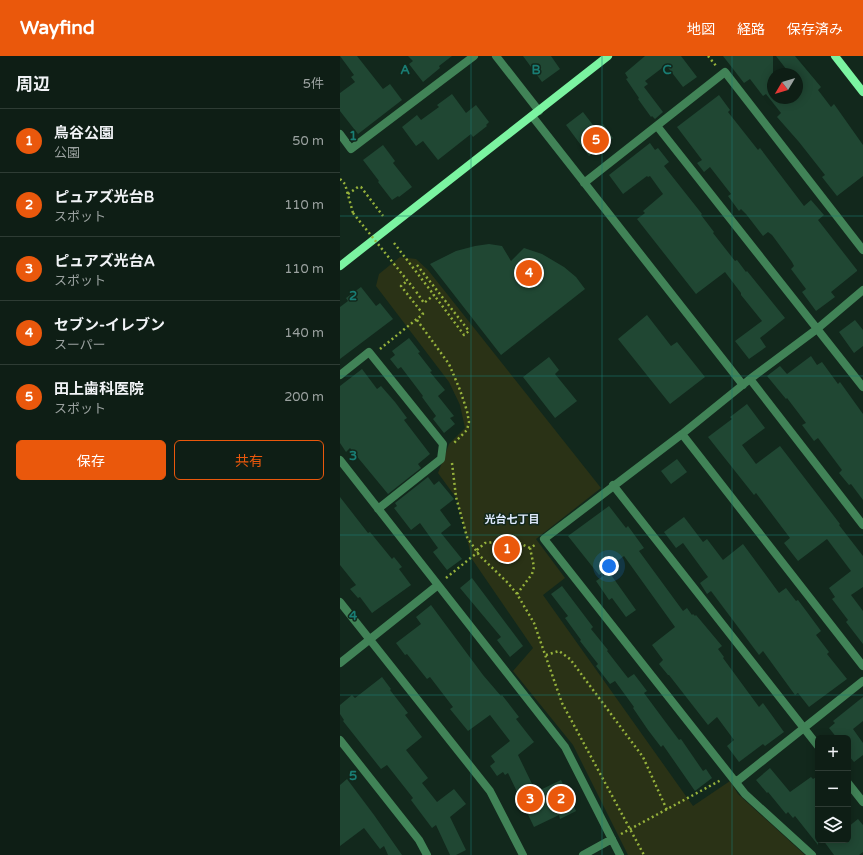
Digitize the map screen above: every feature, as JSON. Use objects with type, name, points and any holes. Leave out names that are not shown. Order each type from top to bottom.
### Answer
[{"type":"street","points":[[340,134],[351,149],[474,56]]},
{"type":"street","points":[[496,56],[539,110]]},
{"type":"street","points":[[340,266],[608,56]]},
{"type":"street","points":[[835,56],[863,92]]},
{"type":"street","points":[[584,183],[726,72],[863,250]]},
{"type":"street","points":[[532,116],[743,385]]},
{"type":"street","points":[[656,126],[863,387]]},
{"type":"street","points":[[812,855],[745,794],[544,539],[682,434],[750,379],[817,329],[863,290]]},
{"type":"street","points":[[340,375],[369,352],[443,444],[441,459],[378,509]]},
{"type":"street","points":[[750,379],[863,525]]},
{"type":"street","points":[[682,434],[863,666]]},
{"type":"street","points":[[340,460],[565,747],[620,855]]},
{"type":"street","points":[[613,486],[815,742]]},
{"type":"street","points":[[340,663],[438,585]]},
{"type":"street","points":[[340,602],[490,791],[523,855]]},
{"type":"street","points":[[736,782],[803,727],[863,681]]},
{"type":"street","points":[[340,740],[419,840],[427,855]]},
{"type":"street","points":[[851,787],[863,802]]},
{"type":"street","points":[[583,855],[612,839]]},
{"type":"path","points":[[340,178],[345,184],[353,213],[424,303],[434,295]]},
{"type":"path","points":[[348,194],[358,187],[361,187],[383,216]]},
{"type":"path","points":[[394,243],[464,335],[469,331],[417,265]]},
{"type":"path","points":[[372,355],[423,314],[401,286],[407,281]]},
{"type":"path","points":[[417,320],[449,364],[467,411],[469,422],[467,430],[452,446]]},
{"type":"path","points":[[452,460],[456,497],[467,537],[477,551],[517,594],[534,623],[540,636],[560,697],[644,855]]},
{"type":"path","points":[[530,548],[544,539]]},
{"type":"path","points":[[438,585],[485,543],[507,541],[517,542],[530,548]]},
{"type":"path","points":[[517,594],[532,574],[534,567],[530,548]]},
{"type":"path","points":[[546,655],[559,651],[570,659],[643,757],[667,810]]},
{"type":"path","points":[[612,839],[711,787],[730,774]]},
{"type":"green space","points":[[400,257],[416,259],[428,270],[601,488],[536,539],[565,578],[543,595],[693,806],[730,781],[738,794],[805,855],[628,855],[573,745],[513,671],[533,648],[472,559],[457,499],[438,473],[449,444],[465,428],[460,405],[449,382],[376,286],[379,274]]},
{"type":"building","points":[[340,56],[357,56],[383,89],[390,84],[402,100],[358,134],[340,111],[340,93],[355,82],[351,77],[354,75]]},
{"type":"building","points":[[408,56],[452,56],[439,66],[440,68],[423,82],[409,64],[413,61]]},
{"type":"building","points":[[523,56],[551,56],[560,69],[542,82]]},
{"type":"building","points":[[645,56],[681,56],[697,77],[683,87],[666,65],[645,81],[648,84],[644,87],[663,112],[655,119],[652,116],[651,117],[638,99],[639,98],[626,79],[628,78],[625,73]]},
{"type":"building","points":[[723,56],[773,56],[773,68],[767,68],[767,95],[766,94],[763,96],[750,79],[744,83]]},
{"type":"building","points":[[776,56],[795,56],[821,87],[818,90],[831,107],[834,104],[863,145],[863,176],[837,196],[822,177],[825,175],[777,117],[781,113],[774,104],[803,104],[803,68],[785,68]]},
{"type":"building","points":[[452,94],[466,113],[476,105],[489,122],[486,125],[487,126],[473,137],[471,134],[438,160],[423,141],[416,146],[402,127],[417,115],[421,120],[439,107],[437,105]]},
{"type":"building","points":[[719,95],[730,110],[728,112],[758,150],[760,148],[804,206],[811,200],[824,215],[818,220],[857,270],[831,292],[835,297],[816,311],[802,292],[806,289],[791,269],[794,266],[792,262],[772,235],[768,232],[763,236],[746,214],[741,209],[739,211],[728,196],[731,194],[710,167],[704,172],[697,163],[702,160],[677,127]]},
{"type":"building","points":[[583,112],[596,129],[603,124],[613,138],[589,156],[566,125]]},
{"type":"building","points":[[650,143],[655,150],[658,148],[669,162],[664,166],[702,214],[701,215],[714,232],[713,233],[735,261],[737,260],[746,272],[747,271],[785,318],[760,338],[766,347],[749,359],[735,341],[762,321],[741,293],[725,272],[696,294],[637,219],[645,213],[643,211],[663,194],[650,176],[647,176],[623,194],[609,175]]},
{"type":"building","points":[[383,145],[395,161],[393,163],[412,187],[399,197],[398,196],[392,200],[363,160]]},
{"type":"building","points":[[489,244],[502,246],[511,261],[524,248],[542,254],[564,267],[576,277],[585,289],[501,355],[430,264],[456,251]]},
{"type":"building","points":[[361,287],[376,306],[380,303],[393,319],[340,359],[340,307],[348,301],[346,298]]},
{"type":"building","points":[[647,315],[671,346],[677,342],[705,377],[670,404],[618,339]]},
{"type":"building","points":[[855,320],[863,330],[863,346],[854,353],[839,332]]},
{"type":"building","points":[[409,338],[432,371],[430,372],[445,390],[438,396],[454,416],[450,418],[455,424],[444,433],[433,419],[436,416],[422,397],[423,396],[401,367],[398,369],[390,359],[395,355],[392,351]]},
{"type":"building","points":[[811,356],[817,365],[822,362],[838,384],[840,382],[863,414],[863,500],[851,484],[849,485],[839,473],[842,470],[818,438],[814,441],[802,425],[806,423],[787,398],[786,399],[767,376],[780,366],[787,374]]},
{"type":"building","points":[[549,357],[559,370],[555,374],[577,401],[555,418],[523,377]]},
{"type":"building","points":[[362,369],[377,389],[381,386],[395,402],[407,418],[404,420],[430,454],[418,464],[421,468],[388,494],[350,448],[346,452],[340,443],[340,386]]},
{"type":"building","points":[[747,404],[765,428],[742,445],[756,464],[780,446],[863,556],[863,587],[851,595],[863,611],[863,644],[846,622],[848,620],[832,599],[835,597],[829,588],[851,571],[827,539],[798,561],[784,543],[790,538],[756,493],[754,495],[708,437],[732,419],[730,417]]},
{"type":"building","points":[[677,459],[687,472],[671,484],[661,471]]},
{"type":"building","points":[[428,477],[434,485],[439,481],[454,499],[440,510],[451,525],[441,533],[462,559],[447,570],[433,552],[438,548],[420,523],[411,530],[394,508],[397,506],[395,503]]},
{"type":"building","points":[[340,497],[368,533],[370,532],[392,559],[394,557],[402,567],[399,569],[411,585],[372,613],[360,597],[358,598],[350,589],[356,585],[340,565]]},
{"type":"building","points":[[609,506],[626,528],[628,526],[644,548],[639,551],[683,611],[687,608],[692,615],[696,615],[722,646],[718,649],[724,657],[723,658],[759,707],[763,703],[784,732],[765,746],[763,744],[739,762],[727,746],[734,740],[717,717],[708,725],[659,664],[663,660],[652,645],[675,627],[624,556],[599,575],[568,536]]},
{"type":"building","points":[[684,517],[703,542],[707,539],[723,560],[743,544],[779,593],[786,588],[796,601],[798,600],[821,631],[816,635],[829,652],[827,654],[847,679],[809,707],[798,693],[795,695],[763,651],[759,655],[711,591],[707,594],[700,583],[708,577],[683,543],[676,548],[664,532]]},
{"type":"building","points":[[609,572],[636,610],[626,617],[612,598],[609,600],[596,581]]},
{"type":"building","points":[[472,578],[523,646],[510,657],[497,640],[501,637],[460,588]]},
{"type":"building","points":[[562,586],[593,627],[591,629],[628,678],[634,674],[647,691],[644,693],[679,740],[681,739],[703,771],[706,769],[712,778],[695,791],[663,745],[661,747],[648,730],[633,708],[634,707],[615,681],[610,684],[596,666],[598,664],[580,641],[581,640],[565,618],[568,616],[551,594]]},
{"type":"building","points":[[431,605],[483,675],[501,696],[502,695],[519,717],[516,719],[534,742],[518,755],[536,792],[561,780],[576,811],[560,819],[559,815],[534,827],[508,773],[505,775],[503,772],[497,776],[490,766],[495,762],[491,756],[510,741],[490,715],[468,731],[450,709],[453,707],[430,677],[427,679],[396,643],[421,624],[416,617]]},
{"type":"building","points":[[382,677],[408,713],[405,715],[422,737],[406,750],[428,778],[422,783],[437,802],[454,789],[466,804],[450,817],[466,850],[456,855],[450,855],[436,825],[432,828],[411,800],[413,798],[387,765],[381,769],[343,721],[344,720],[340,714],[340,705],[352,695],[355,698]]},
{"type":"building","points":[[863,697],[863,721],[853,729],[863,743],[863,755],[854,762],[851,758],[851,735],[835,735],[829,728],[835,723],[833,721]]},
{"type":"building","points":[[770,768],[790,792],[811,777],[813,779],[815,778],[815,841],[795,816],[793,818],[788,812],[786,814],[756,780]]},
{"type":"building","points":[[347,779],[402,855],[388,855],[384,846],[380,849],[364,828],[340,846],[340,785]]},
{"type":"building","points":[[858,819],[863,825],[863,852],[859,855],[834,855],[825,843],[851,843],[851,825]]},
{"type":"place","name":"田上歯科医院","points":[[596,140]]},
{"type":"place","name":"セブン-イレブン","points":[[529,273]]},
{"type":"place","name":"鳥谷公園","points":[[507,549]]},
{"type":"place","name":"ピュアズ光台A","points":[[530,799]]},
{"type":"place","name":"ピュアズ光台B","points":[[561,799]]},
{"type":"district","name":"光台七丁目","points":[[512,519]]}]
